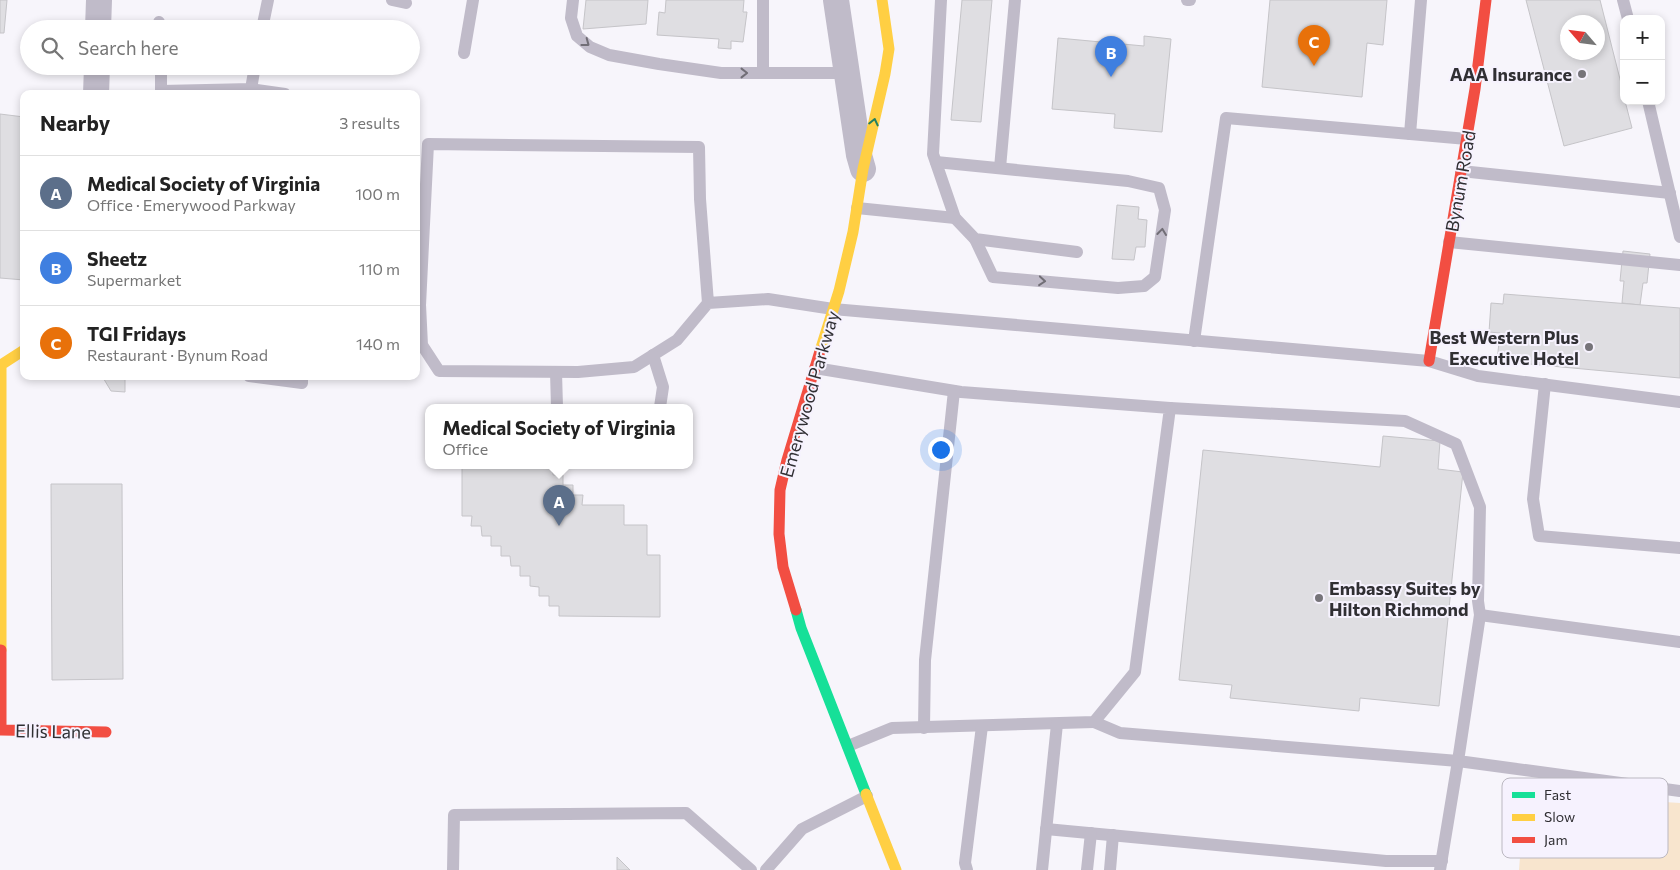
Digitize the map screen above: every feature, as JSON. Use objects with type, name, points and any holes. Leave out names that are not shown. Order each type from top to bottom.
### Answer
[{"type":"street","points":[[98,20],[99,0]]},
{"type":"street","name":"Emerywood Parkway","points":[[836,0],[862,169]]},
{"type":"street","name":"Emerywood Parkway","points":[[882,0],[889,49],[862,169],[853,232],[839,291],[787,460],[780,490],[779,534],[783,567],[801,628],[896,870]]},
{"type":"street","name":"Bynum Road","points":[[1429,361],[1475,88],[1486,0]]},
{"type":"street","points":[[96,90],[97,75]]},
{"type":"street","name":"Ellis Lane","points":[[20,353],[2,365],[2,730],[106,732]]},
{"type":"lane","points":[[264,20],[268,0]]},
{"type":"lane","points":[[392,0],[406,2]]},
{"type":"lane","points":[[464,53],[473,0]]},
{"type":"lane","points":[[573,0],[571,18],[576,36],[590,47],[609,55],[721,73],[846,73]]},
{"type":"lane","points":[[763,0],[763,73]]},
{"type":"lane","points":[[936,162],[1128,181],[1159,188],[1165,210],[1155,277],[1144,286],[1118,288],[993,277],[975,239],[955,218],[933,154],[941,0]]},
{"type":"lane","points":[[1000,168],[1015,0]]},
{"type":"lane","points":[[1410,134],[1421,0]]},
{"type":"lane","points":[[1623,0],[1627,15]]},
{"type":"lane","points":[[161,75],[162,90]]},
{"type":"lane","points":[[251,89],[253,75]]},
{"type":"lane","points":[[244,90],[258,90]]},
{"type":"lane","points":[[1649,105],[1680,237]]},
{"type":"lane","points":[[1194,341],[1226,118],[1466,139]]},
{"type":"lane","points":[[428,144],[700,148],[700,199],[708,303],[677,340],[634,367],[578,372],[439,372],[422,346],[420,305],[428,144]]},
{"type":"lane","points":[[1461,171],[1670,193]]},
{"type":"lane","points":[[857,208],[955,218]]},
{"type":"lane","points":[[975,239],[1077,252]]},
{"type":"lane","points":[[1449,242],[1680,265]]},
{"type":"lane","points":[[708,303],[768,299],[833,310],[1429,361],[1478,376],[1680,402]]},
{"type":"lane","points":[[653,356],[663,387],[660,404]]},
{"type":"lane","points":[[815,368],[954,391],[1170,408],[1405,421],[1456,444],[1480,508],[1478,601],[1480,615],[1441,865],[1046,828]]},
{"type":"lane","points":[[556,372],[557,404]]},
{"type":"lane","points":[[279,380],[302,383],[302,380]]},
{"type":"lane","points":[[1545,384],[1533,499],[1539,536],[1680,548]]},
{"type":"lane","points":[[924,728],[925,660],[954,391]]},
{"type":"lane","points":[[1094,722],[1135,672],[1170,408]]},
{"type":"lane","points":[[1480,615],[1680,642]]},
{"type":"lane","points":[[848,746],[892,728],[1094,722],[1120,734],[1458,761],[1584,778]]},
{"type":"lane","points":[[1042,870],[1057,724]]},
{"type":"lane","points":[[967,870],[965,863],[982,726]]},
{"type":"lane","points":[[766,870],[802,829],[867,796]]},
{"type":"lane","points":[[453,870],[454,816],[686,813],[751,870]]},
{"type":"lane","points":[[1087,870],[1091,833]]},
{"type":"lane","points":[[1110,870],[1113,835]]},
{"type":"shaded area","points":[[1668,802],[1680,803],[1680,870],[1519,870],[1520,858],[1668,858]]},
{"type":"building","points":[[0,0],[7,0],[4,33],[0,33]]},
{"type":"building","points":[[586,0],[648,0],[646,24],[583,29]]},
{"type":"building","points":[[666,0],[744,0],[743,12],[747,12],[743,42],[731,41],[731,49],[718,48],[719,39],[657,35],[659,12],[665,13]]},
{"type":"building","points":[[962,0],[992,0],[981,122],[951,120]]},
{"type":"building","points":[[1270,0],[1387,0],[1383,45],[1367,43],[1362,97],[1262,87]]},
{"type":"building","name":"AAA Insurance","points":[[1526,0],[1600,0],[1604,15],[1560,15],[1560,60],[1605,60],[1605,20],[1620,79],[1620,105],[1626,105],[1632,128],[1564,146]]},
{"type":"building","points":[[1144,36],[1171,39],[1162,132],[1114,128],[1115,114],[1052,109],[1058,38],[1144,46]]},
{"type":"building","points":[[0,114],[20,116],[20,280],[0,278]]},
{"type":"building","points":[[1117,205],[1139,207],[1138,219],[1147,220],[1145,247],[1136,247],[1134,260],[1112,259]]},
{"type":"building","points":[[1623,251],[1650,254],[1647,283],[1643,283],[1640,305],[1622,303],[1624,281],[1620,281]]},
{"type":"building","name":"Best Western Plus Executive Hotel","points":[[1504,294],[1680,308],[1680,378],[1497,361],[1500,333],[1489,332],[1491,303],[1503,304]]},
{"type":"building","points":[[104,380],[125,380],[125,392],[111,391]]},
{"type":"building","name":"Embassy Suites by Hilton Richmond","points":[[1383,436],[1440,441],[1438,469],[1463,472],[1439,706],[1360,698],[1359,711],[1230,698],[1232,685],[1179,680],[1203,450],[1380,467]]},
{"type":"building","points":[[462,469],[553,469],[553,475],[563,475],[563,485],[573,485],[573,495],[583,495],[582,505],[624,505],[624,525],[647,525],[647,555],[660,555],[660,617],[559,616],[559,606],[549,606],[549,596],[539,596],[539,587],[530,586],[530,576],[520,576],[520,566],[511,566],[510,556],[501,556],[501,546],[491,546],[491,536],[482,536],[481,526],[471,526],[472,516],[462,516]]},
{"type":"building","points":[[51,484],[122,484],[123,679],[52,680]]},
{"type":"building","points":[[617,857],[630,870],[617,870]]},
{"type":"traffic: fast","points":[[796,610],[801,628],[866,794]]},
{"type":"traffic: slow","points":[[820,351],[839,291],[853,232],[863,169],[885,74],[889,49],[882,0]]},
{"type":"traffic: slow","points":[[1,650],[1,365],[20,353]]},
{"type":"traffic: slow","points":[[866,794],[896,870]]},
{"type":"traffic: jam","points":[[1429,361],[1475,89],[1486,0]]},
{"type":"traffic: jam","points":[[796,610],[783,567],[779,534],[780,490],[787,460],[820,351]]},
{"type":"traffic: jam","points":[[1,650],[1,730],[106,732]]},
{"type":"place","name":"TGI Fridays","points":[[1314,66]]},
{"type":"place","name":"AAA Insurance","points":[[1582,74]]},
{"type":"place","name":"Sheetz","points":[[1111,77]]},
{"type":"place","name":"Best Western Plus Executive Hotel","points":[[1589,347]]},
{"type":"place","name":"Medical Society of Virginia","points":[[559,526]]},
{"type":"place","name":"Embassy Suites by Hilton Richmond","points":[[1319,598]]}]
